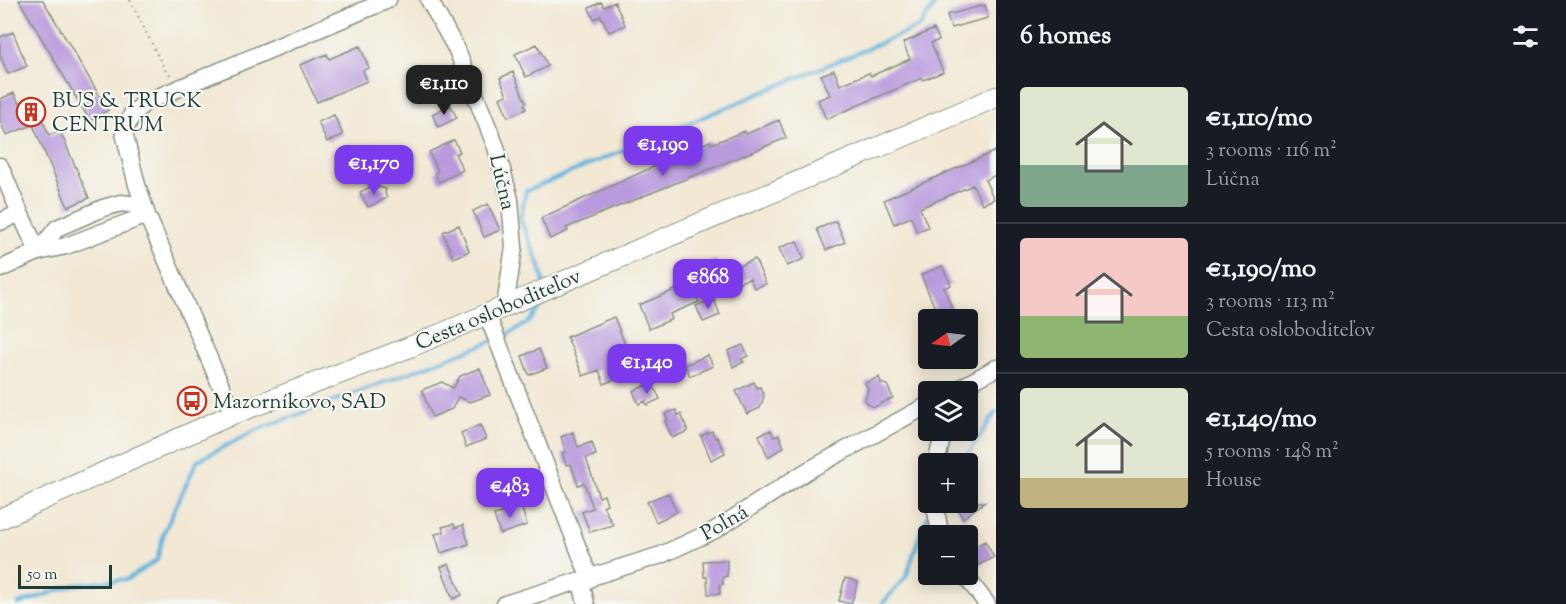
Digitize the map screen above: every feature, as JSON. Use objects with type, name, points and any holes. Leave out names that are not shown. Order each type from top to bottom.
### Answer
[{"type":"main road","name":"Cesta osloboditeľov","points":[[0,519],[233,414],[410,346],[996,97]]},
{"type":"street","points":[[233,414],[145,210],[124,133],[132,114],[146,102],[388,0]]},
{"type":"street","name":"Lúčna","points":[[429,0],[457,50],[496,147],[510,200],[514,248],[496,310]]},
{"type":"street","points":[[0,166],[38,252]]},
{"type":"street","points":[[0,269],[38,252],[66,246],[145,210]]},
{"type":"street","points":[[0,222],[20,213]]},
{"type":"street","points":[[496,310],[586,580],[586,604]]},
{"type":"street","points":[[973,381],[996,368]]},
{"type":"street","name":"Poľná","points":[[505,604],[661,555],[715,530],[807,471],[918,410]]},
{"type":"street","points":[[972,585],[987,604]]},
{"type":"path","points":[[130,0],[165,70],[182,87]]},
{"type":"building","points":[[19,0],[43,0],[108,110],[90,121]]},
{"type":"building","points":[[601,2],[604,7],[615,2],[625,25],[609,32],[601,16],[594,19],[589,8]]},
{"type":"building","points":[[985,5],[988,18],[951,28],[947,15]]},
{"type":"building","points":[[934,29],[939,40],[931,43],[943,72],[923,80],[922,78],[826,119],[818,100],[830,95],[821,75],[834,70],[840,85],[869,73],[871,76],[910,59],[903,43]]},
{"type":"building","points":[[13,32],[27,66],[8,74],[0,55],[0,37]]},
{"type":"building","points":[[537,44],[548,66],[526,77],[515,54]]},
{"type":"building","points":[[360,46],[369,68],[363,70],[367,81],[317,102],[300,65],[327,54],[329,59]]},
{"type":"building","points":[[513,72],[526,103],[524,104],[526,109],[508,117],[500,98],[507,95],[500,78]]},
{"type":"building","points":[[14,93],[19,103],[33,97],[49,135],[60,131],[89,198],[68,207],[33,125],[6,135],[0,121],[0,99]]},
{"type":"building","points":[[450,105],[457,118],[438,127],[432,114]]},
{"type":"building","points":[[334,115],[343,135],[327,142],[318,122]]},
{"type":"building","points":[[779,120],[786,138],[566,228],[568,231],[550,239],[541,218],[710,141],[711,144],[745,131],[746,134]]},
{"type":"building","points":[[454,140],[460,152],[455,154],[463,170],[439,182],[435,173],[438,171],[429,152]]},
{"type":"building","points":[[996,151],[996,175],[985,180],[994,199],[982,204],[973,185],[920,208],[928,227],[917,232],[911,217],[894,224],[884,200]]},
{"type":"building","points":[[373,186],[375,189],[379,187],[386,189],[387,198],[368,207],[360,192]]},
{"type":"building","points":[[488,204],[500,230],[484,237],[473,211]]},
{"type":"building","points":[[836,221],[845,242],[826,250],[817,229]]},
{"type":"building","points":[[459,225],[469,251],[453,258],[443,232]]},
{"type":"building","points":[[797,241],[804,259],[787,266],[779,248]]},
{"type":"building","points":[[755,259],[766,284],[754,288],[750,278],[717,291],[705,264],[716,260],[720,269],[732,265],[734,268]]},
{"type":"building","points":[[942,266],[951,285],[944,288],[952,309],[932,309],[935,308],[921,275]]},
{"type":"building","points":[[691,283],[699,302],[670,314],[672,319],[649,329],[639,305]]},
{"type":"building","points":[[714,299],[720,315],[703,322],[696,306]]},
{"type":"building","points":[[614,317],[629,354],[637,351],[642,362],[616,373],[618,378],[604,384],[599,370],[583,376],[567,337]]},
{"type":"building","points":[[743,345],[748,356],[741,359],[744,362],[733,367],[728,351]]},
{"type":"building","points":[[539,349],[547,368],[529,375],[522,356]]},
{"type":"building","points":[[708,355],[713,366],[690,376],[685,365]]},
{"type":"building","points":[[480,368],[490,395],[470,402],[458,397],[452,409],[432,417],[422,390],[442,382],[453,388],[460,376]]},
{"type":"building","points":[[879,377],[881,383],[887,385],[893,398],[874,407],[865,400],[868,389],[865,383]]},
{"type":"building","points":[[754,382],[757,388],[760,387],[764,396],[760,408],[747,414],[736,391]]},
{"type":"building","points":[[652,383],[660,399],[647,405],[645,401],[639,404],[633,391]]},
{"type":"building","points":[[676,410],[678,415],[681,414],[688,431],[672,438],[665,421],[668,420],[665,414]]},
{"type":"building","points":[[480,425],[486,439],[466,447],[461,433]]},
{"type":"building","points":[[771,430],[774,437],[779,435],[784,447],[768,457],[759,435]]},
{"type":"building","points":[[712,431],[725,453],[711,460],[701,436]]},
{"type":"building","points":[[573,432],[578,447],[592,442],[596,455],[586,458],[599,497],[604,495],[607,504],[603,506],[613,525],[590,532],[582,512],[593,508],[584,483],[578,485],[571,464],[566,465],[562,453],[566,452],[561,437]]},
{"type":"building","points":[[668,493],[677,512],[656,522],[647,502]]},
{"type":"building","points":[[512,505],[513,509],[521,506],[527,525],[500,534],[494,515],[502,513],[500,509]]},
{"type":"building","points":[[960,513],[970,513],[963,518]]},
{"type":"building","points":[[454,524],[455,528],[463,525],[469,544],[441,553],[435,534],[444,532],[442,527]]},
{"type":"building","points":[[985,541],[994,557],[979,565],[978,545]]},
{"type":"building","points":[[727,560],[727,576],[723,577],[723,584],[720,584],[720,594],[708,594],[703,561]]},
{"type":"building","points":[[449,564],[462,595],[453,599],[441,567]]},
{"type":"building","points":[[845,578],[858,582],[851,604],[839,601]]},
{"type":"waterway","points":[[544,284],[540,266],[520,219],[526,191],[919,27],[938,0]]},
{"type":"waterway","points":[[502,338],[529,322],[547,299],[546,295]]},
{"type":"waterway","points":[[18,604],[74,585],[128,579],[157,560],[164,532],[197,461],[254,431],[493,341]]},
{"type":"waterway","points":[[968,453],[996,412]]},
{"type":"waterway","points":[[882,604],[906,577],[923,526],[930,513]]},
{"type":"place","name":"BUS & TRUCK CENTRUM","points":[[31,112]]},
{"type":"place","name":"Mazorníkovo, SAD","points":[[192,401]]}]
